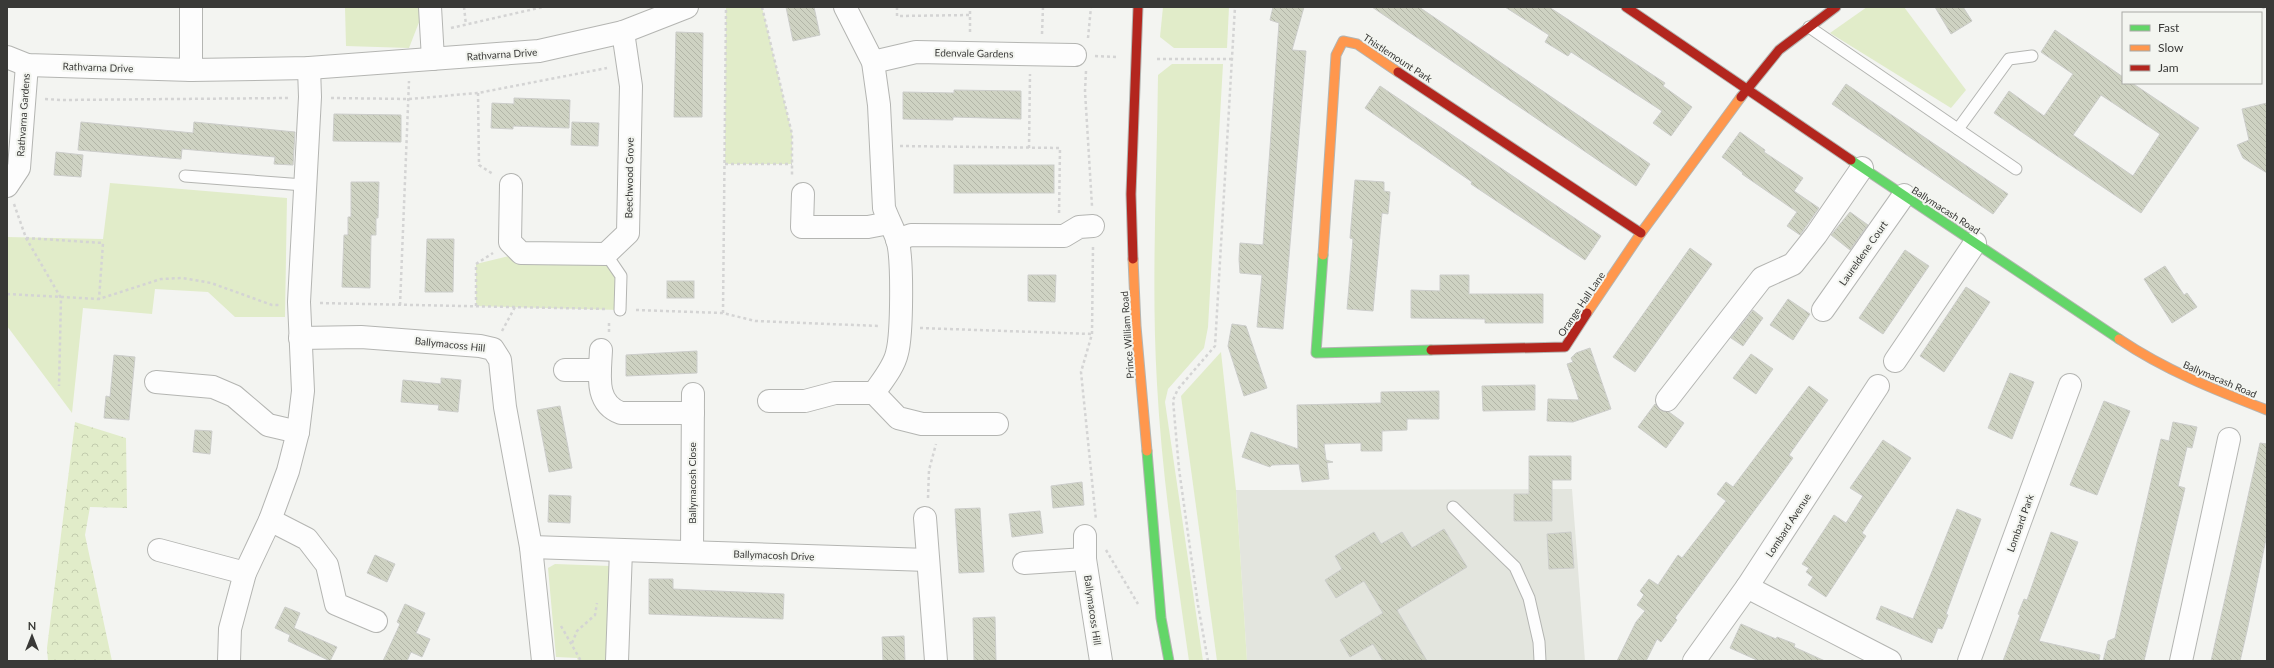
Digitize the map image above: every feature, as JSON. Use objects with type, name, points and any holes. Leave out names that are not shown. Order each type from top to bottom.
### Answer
[{"type":"main road","name":"Prince William Road","points":[[1138,7],[1131,194],[1136,326],[1161,618],[1169,661]]},
{"type":"main road","name":"Ballymacash Road","points":[[1626,7],[1746,90],[2150,360],[2210,388],[2267,410]]},
{"type":"main road","name":"Orange Hall Lane","points":[[1316,353],[1565,347],[1642,233],[1746,90],[1779,50],[1836,7]]},
{"type":"main road","name":"Thistlemount Park","points":[[1316,353],[1336,55],[1342,41],[1357,44],[1642,233]]},
{"type":"street","points":[[191,7],[191,70]]},
{"type":"street","points":[[430,7],[433,59]]},
{"type":"street","name":"Rathvarna Drive","points":[[7,57],[27,65],[191,70],[309,68],[410,61],[539,51],[623,32],[687,7]]},
{"type":"street","points":[[846,7],[873,62],[882,145],[884,208],[893,231],[900,277],[900,327],[897,354],[885,377],[874,393]]},
{"type":"street","name":"Beechwood Grove","points":[[606,254],[628,233],[631,86],[623,32]]},
{"type":"street","name":"Edenvale Gardens","points":[[873,62],[916,52],[1083,55]]},
{"type":"street","name":"Rathvarna Gardens","points":[[8,186],[19,168],[27,65]]},
{"type":"street","points":[[229,661],[230,630],[245,573],[270,520],[288,471],[298,432],[303,391],[299,302],[304,185],[310,97],[309,68]]},
{"type":"street","points":[[1667,400],[1762,278],[1793,264],[1816,235],[1862,168]]},
{"type":"street","points":[[511,185],[510,242],[521,253],[606,254]]},
{"type":"street","points":[[803,194],[802,227],[868,227],[911,235],[1064,236],[1079,227],[1093,226]]},
{"type":"street","name":"Laureldene Court","points":[[1823,310],[1904,196]]},
{"type":"street","points":[[1895,361],[1976,243]]},
{"type":"street","name":"Ballymacoss Hill","points":[[300,338],[361,337],[480,346],[493,349],[500,360],[505,407],[531,547],[543,661]]},
{"type":"street","name":"Ballymacosh Close","points":[[565,370],[600,360],[601,395],[610,409],[621,413],[693,404],[692,552]]},
{"type":"street","points":[[156,382],[213,387],[234,396],[268,425],[298,432]]},
{"type":"street","name":"Lombard Park","points":[[1969,661],[2070,385]]},
{"type":"street","name":"Lombard Avenue","points":[[1694,661],[1747,587],[1878,386]]},
{"type":"street","points":[[769,401],[805,401],[835,393],[874,393],[898,418],[922,424],[997,424]]},
{"type":"street","points":[[2181,661],[2229,439]]},
{"type":"street","points":[[925,518],[936,661]]},
{"type":"street","points":[[270,520],[307,540],[327,565],[336,604],[376,621]]},
{"type":"street","name":"Ballymacoss Hill","points":[[1095,536],[1085,559],[1101,661]]},
{"type":"street","points":[[531,547],[621,550],[617,661]]},
{"type":"street","points":[[159,550],[245,573]]},
{"type":"street","name":"Ballymacosh Drive","points":[[621,550],[928,560]]},
{"type":"street","points":[[1024,563],[1085,559]]},
{"type":"street","points":[[1747,587],[1890,661]]},
{"type":"lane","points":[[1809,27],[2016,169]]},
{"type":"lane","points":[[1958,129],[2009,58],[2032,56]]},
{"type":"lane","points":[[185,176],[304,185]]},
{"type":"lane","points":[[606,254],[621,276],[620,310]]},
{"type":"lane","points":[[1453,507],[1515,566],[1529,598],[1539,642],[1540,661]]},
{"type":"path","points":[[464,7],[466,25]]},
{"type":"path","points":[[432,32],[543,7]]},
{"type":"path","points":[[723,312],[726,7]]},
{"type":"path","points":[[762,7],[792,134],[792,185],[803,194]]},
{"type":"path","points":[[898,7],[897,16],[970,15]]},
{"type":"path","points":[[970,7],[970,53]]},
{"type":"path","points":[[1029,148],[1036,54],[1043,7]]},
{"type":"path","points":[[1091,7],[1083,55],[1093,226],[1092,334],[1081,372],[1095,536],[1144,614],[1161,618]]},
{"type":"path","points":[[1208,661],[1198,605],[1179,469],[1173,400],[1178,389],[1215,346],[1235,7]]},
{"type":"path","points":[[2262,7],[2267,10]]},
{"type":"path","points":[[1157,60],[1232,60]]},
{"type":"path","points":[[400,305],[410,61]]},
{"type":"path","points":[[478,93],[479,166],[511,185]]},
{"type":"path","points":[[882,145],[1060,148],[1059,236]]},
{"type":"path","points":[[725,164],[792,164]]},
{"type":"path","points":[[8,186],[26,238],[61,298],[59,386]]},
{"type":"path","points":[[26,238],[103,243],[99,299]]},
{"type":"path","points":[[476,306],[476,264],[510,242]]},
{"type":"path","points":[[7,294],[99,299],[161,279],[182,278],[211,283],[272,305],[299,302],[723,312],[755,321],[1092,334]]},
{"type":"path","points":[[493,349],[515,307]]},
{"type":"path","points":[[925,518],[929,505],[929,470],[936,447],[936,424]]},
{"type":"path","points":[[572,643],[577,631],[595,615],[597,599],[619,584]]},
{"type":"shaded area","points":[[1572,489],[1585,661],[1247,661],[1236,490]]},
{"type":"green space","points":[[345,7],[422,7],[423,12],[409,48],[346,46]]},
{"type":"green space","points":[[726,7],[762,7],[792,134],[792,164],[725,164]]},
{"type":"green space","points":[[1163,7],[1229,7],[1227,48],[1174,48],[1160,37]]},
{"type":"green space","points":[[1867,7],[1904,7],[1966,90],[1951,108],[1830,33]]},
{"type":"green space","points":[[1172,64],[1223,64],[1208,327],[1204,348],[1168,389],[1165,402],[1203,661],[1189,661],[1174,557],[1162,454],[1155,346],[1154,269],[1158,75]]},
{"type":"green space","points":[[110,183],[287,198],[285,317],[235,317],[208,292],[155,289],[152,314],[83,308],[72,413],[7,326],[7,237],[103,239]]},
{"type":"green space","points":[[521,253],[606,254],[621,276],[620,310],[476,306],[476,264]]},
{"type":"green space","points":[[1221,352],[1236,490],[1247,661],[1217,661],[1181,396]]},
{"type":"green space","points":[[75,422],[126,438],[127,508],[90,507],[85,535],[112,661],[48,661],[47,648]]},
{"type":"green space","points":[[555,564],[610,566],[607,661],[578,661],[577,658],[556,657],[548,568]]},
{"type":"building","points":[[786,7],[814,7],[820,35],[793,41]]},
{"type":"building","points":[[1273,7],[1304,7],[1292,50],[1306,51],[1283,329],[1257,327],[1262,275],[1240,273],[1239,259],[1240,243],[1263,245],[1279,23],[1270,20]]},
{"type":"building","points":[[1372,7],[1419,7],[1650,164],[1636,186]]},
{"type":"building","points":[[1505,7],[1549,7],[1665,83],[1663,86],[1692,107],[1671,136],[1653,123],[1662,111],[1571,52],[1568,56],[1545,42],[1549,35]]},
{"type":"building","points":[[1935,7],[1963,7],[1972,21],[1951,34]]},
{"type":"building","points":[[2055,30],[2122,76],[2122,84],[2133,84],[2199,128],[2141,213],[1994,113],[2009,91],[2044,116],[2073,74],[2041,52]],"holes":[[[2101,95],[2160,134],[2133,176],[2073,135]]]},
{"type":"building","points":[[676,32],[703,33],[702,117],[674,117]]},
{"type":"building","points":[[1846,84],[2008,194],[1993,214],[1832,104]]},
{"type":"building","points":[[1380,86],[1601,236],[1585,260],[1471,184],[1472,182],[1365,108]]},
{"type":"building","points":[[954,90],[1021,91],[1021,119],[953,117],[953,120],[903,119],[903,92],[954,93]]},
{"type":"building","points":[[514,98],[570,100],[569,128],[513,126],[513,129],[491,128],[492,103],[514,104]]},
{"type":"building","points":[[2267,103],[2267,173],[2243,158],[2237,145],[2249,140],[2242,109]]},
{"type":"building","points":[[334,114],[401,115],[401,142],[333,141]]},
{"type":"building","points":[[81,122],[193,133],[194,122],[295,132],[293,165],[274,164],[275,157],[182,149],[181,159],[78,150]]},
{"type":"building","points":[[572,122],[599,123],[598,146],[571,145]]},
{"type":"building","points":[[1740,132],[1765,150],[1764,152],[1803,178],[1794,191],[1819,208],[1800,235],[1787,226],[1797,212],[1742,174],[1743,173],[1722,157]]},
{"type":"building","points":[[56,152],[83,155],[81,177],[54,175]]},
{"type":"building","points":[[954,165],[1054,165],[1054,193],[954,193]]},
{"type":"building","points":[[1355,180],[1384,182],[1384,191],[1390,192],[1388,214],[1382,213],[1373,311],[1347,309],[1353,239],[1350,238]]},
{"type":"building","points":[[351,182],[379,182],[376,235],[371,235],[370,288],[342,287],[344,235],[348,235],[348,217],[351,217]]},
{"type":"building","points":[[1850,212],[1868,225],[1850,250],[1831,235]]},
{"type":"building","points":[[427,239],[454,239],[453,292],[425,292]]},
{"type":"building","points":[[1690,248],[1712,264],[1635,372],[1613,357]]},
{"type":"building","points":[[1905,250],[1929,266],[1883,334],[1859,318]]},
{"type":"building","points":[[2165,266],[2184,295],[2187,293],[2197,307],[2172,323],[2144,279]]},
{"type":"building","points":[[1028,275],[1056,275],[1055,302],[1028,301]]},
{"type":"building","points":[[1440,275],[1469,275],[1469,294],[1543,294],[1543,323],[1485,323],[1485,319],[1411,318],[1411,290],[1440,291]]},
{"type":"building","points":[[667,281],[694,281],[694,298],[667,298]]},
{"type":"building","points":[[1966,287],[1990,302],[1944,372],[1920,356]]},
{"type":"building","points":[[1788,299],[1810,314],[1793,340],[1770,325]]},
{"type":"building","points":[[1753,310],[1763,318],[1743,346],[1731,338]]},
{"type":"building","points":[[1232,324],[1246,326],[1267,388],[1244,396],[1228,346]]},
{"type":"building","points":[[1590,348],[1611,409],[1573,422],[1547,421],[1548,399],[1579,400],[1567,364],[1573,362],[1571,358],[1576,353]]},
{"type":"building","points":[[697,351],[697,373],[626,376],[626,355]]},
{"type":"building","points":[[1751,354],[1773,369],[1756,394],[1733,378]]},
{"type":"building","points":[[114,355],[135,357],[129,420],[104,418],[106,396],[110,397]]},
{"type":"building","points":[[2010,373],[2034,382],[2012,439],[1988,428]]},
{"type":"building","points":[[441,378],[461,380],[458,412],[438,410],[439,405],[401,402],[403,380],[441,384]]},
{"type":"building","points":[[1535,385],[1535,410],[1483,411],[1482,386]]},
{"type":"building","points":[[1809,386],[1828,400],[1789,455],[1793,458],[1675,618],[1677,620],[1661,642],[1657,639],[1646,661],[1617,661],[1636,622],[1645,611],[1637,605],[1644,595],[1640,591],[1649,579],[1658,585],[1678,555],[1682,558],[1726,501],[1717,494],[1726,482],[1733,487]]},
{"type":"building","points":[[1439,391],[1439,419],[1407,419],[1407,430],[1382,431],[1382,451],[1361,451],[1361,443],[1324,444],[1326,460],[1333,462],[1327,463],[1329,479],[1302,482],[1299,464],[1272,465],[1270,467],[1242,457],[1251,432],[1298,449],[1297,405],[1381,403],[1381,392]]},
{"type":"building","points":[[2104,401],[2130,411],[2097,495],[2070,485]]},
{"type":"building","points":[[1655,404],[1660,410],[1669,412],[1684,423],[1666,448],[1638,427]]},
{"type":"building","points":[[560,406],[572,468],[549,472],[537,410]]},
{"type":"building","points":[[2173,422],[2197,427],[2192,448],[2187,447],[2178,486],[2185,488],[2144,661],[2103,661],[2108,641],[2115,638],[2161,439],[2169,441]]},
{"type":"building","points":[[195,430],[212,431],[210,454],[193,452]]},
{"type":"building","points":[[1883,440],[1911,458],[1862,533],[1866,536],[1826,597],[1808,585],[1813,577],[1806,572],[1809,568],[1802,564],[1834,515],[1846,523],[1863,496],[1850,488]]},
{"type":"building","points":[[2260,443],[2267,444],[2267,534],[2247,631],[2240,661],[2211,661]]},
{"type":"building","points":[[1529,456],[1571,456],[1571,480],[1552,480],[1552,521],[1514,521],[1514,494],[1529,494]]},
{"type":"building","points":[[1082,482],[1084,505],[1053,508],[1051,486]]},
{"type":"building","points":[[549,495],[571,496],[570,523],[548,522]]},
{"type":"building","points":[[980,508],[984,572],[959,573],[955,509]]},
{"type":"building","points":[[1957,509],[1981,519],[1946,614],[1948,615],[1942,629],[1938,628],[1932,643],[1876,619],[1881,606],[1913,619]]},
{"type":"building","points":[[1040,511],[1043,533],[1012,537],[1009,514]]},
{"type":"building","points":[[1444,529],[1467,567],[1397,610],[1427,661],[1383,661],[1373,644],[1350,657],[1340,640],[1383,613],[1364,581],[1336,598],[1325,580],[1342,569],[1335,556],[1374,532],[1381,544],[1402,532],[1412,548]]},
{"type":"building","points":[[1571,532],[1574,568],[1549,569],[1547,534]]},
{"type":"building","points":[[2051,532],[2078,542],[2039,641],[2100,655],[2099,661],[2003,661],[2020,615],[2018,614],[2024,599],[2027,600]]},
{"type":"building","points":[[375,555],[395,564],[387,582],[367,573]]},
{"type":"building","points":[[649,579],[673,579],[673,589],[784,594],[783,619],[649,614]]},
{"type":"building","points":[[405,604],[425,613],[416,633],[430,639],[422,657],[411,652],[407,661],[383,661],[400,624],[397,622]]},
{"type":"building","points":[[285,607],[300,613],[294,628],[337,647],[330,661],[288,641],[290,635],[275,628]]},
{"type":"building","points":[[995,617],[996,661],[974,661],[973,618]]},
{"type":"building","points":[[1741,624],[1776,639],[1777,637],[1795,644],[1794,647],[1825,661],[1759,661],[1730,648]]},
{"type":"building","points":[[904,636],[905,661],[883,661],[882,637]]},
{"type":"traffic: fast","points":[[1851,160],[2119,339]]},
{"type":"traffic: fast","points":[[1323,255],[1316,353],[1431,350]]},
{"type":"traffic: fast","points":[[1147,451],[1161,618],[1169,661]]},
{"type":"traffic: slow","points":[[1323,255],[1336,55],[1343,41],[1357,44],[1398,72]]},
{"type":"traffic: slow","points":[[1587,313],[1641,233],[1741,97]]},
{"type":"traffic: slow","points":[[1133,259],[1136,326],[1147,451]]},
{"type":"traffic: slow","points":[[2119,339],[2172,370],[2209,387],[2267,410]]},
{"type":"traffic: jam","points":[[1133,259],[1131,194],[1138,7]]},
{"type":"traffic: jam","points":[[1626,7],[1851,160]]},
{"type":"traffic: jam","points":[[1741,97],[1779,50],[1836,7]]},
{"type":"traffic: jam","points":[[1398,72],[1641,233]]},
{"type":"traffic: jam","points":[[1431,350],[1565,347],[1587,313]]}]
